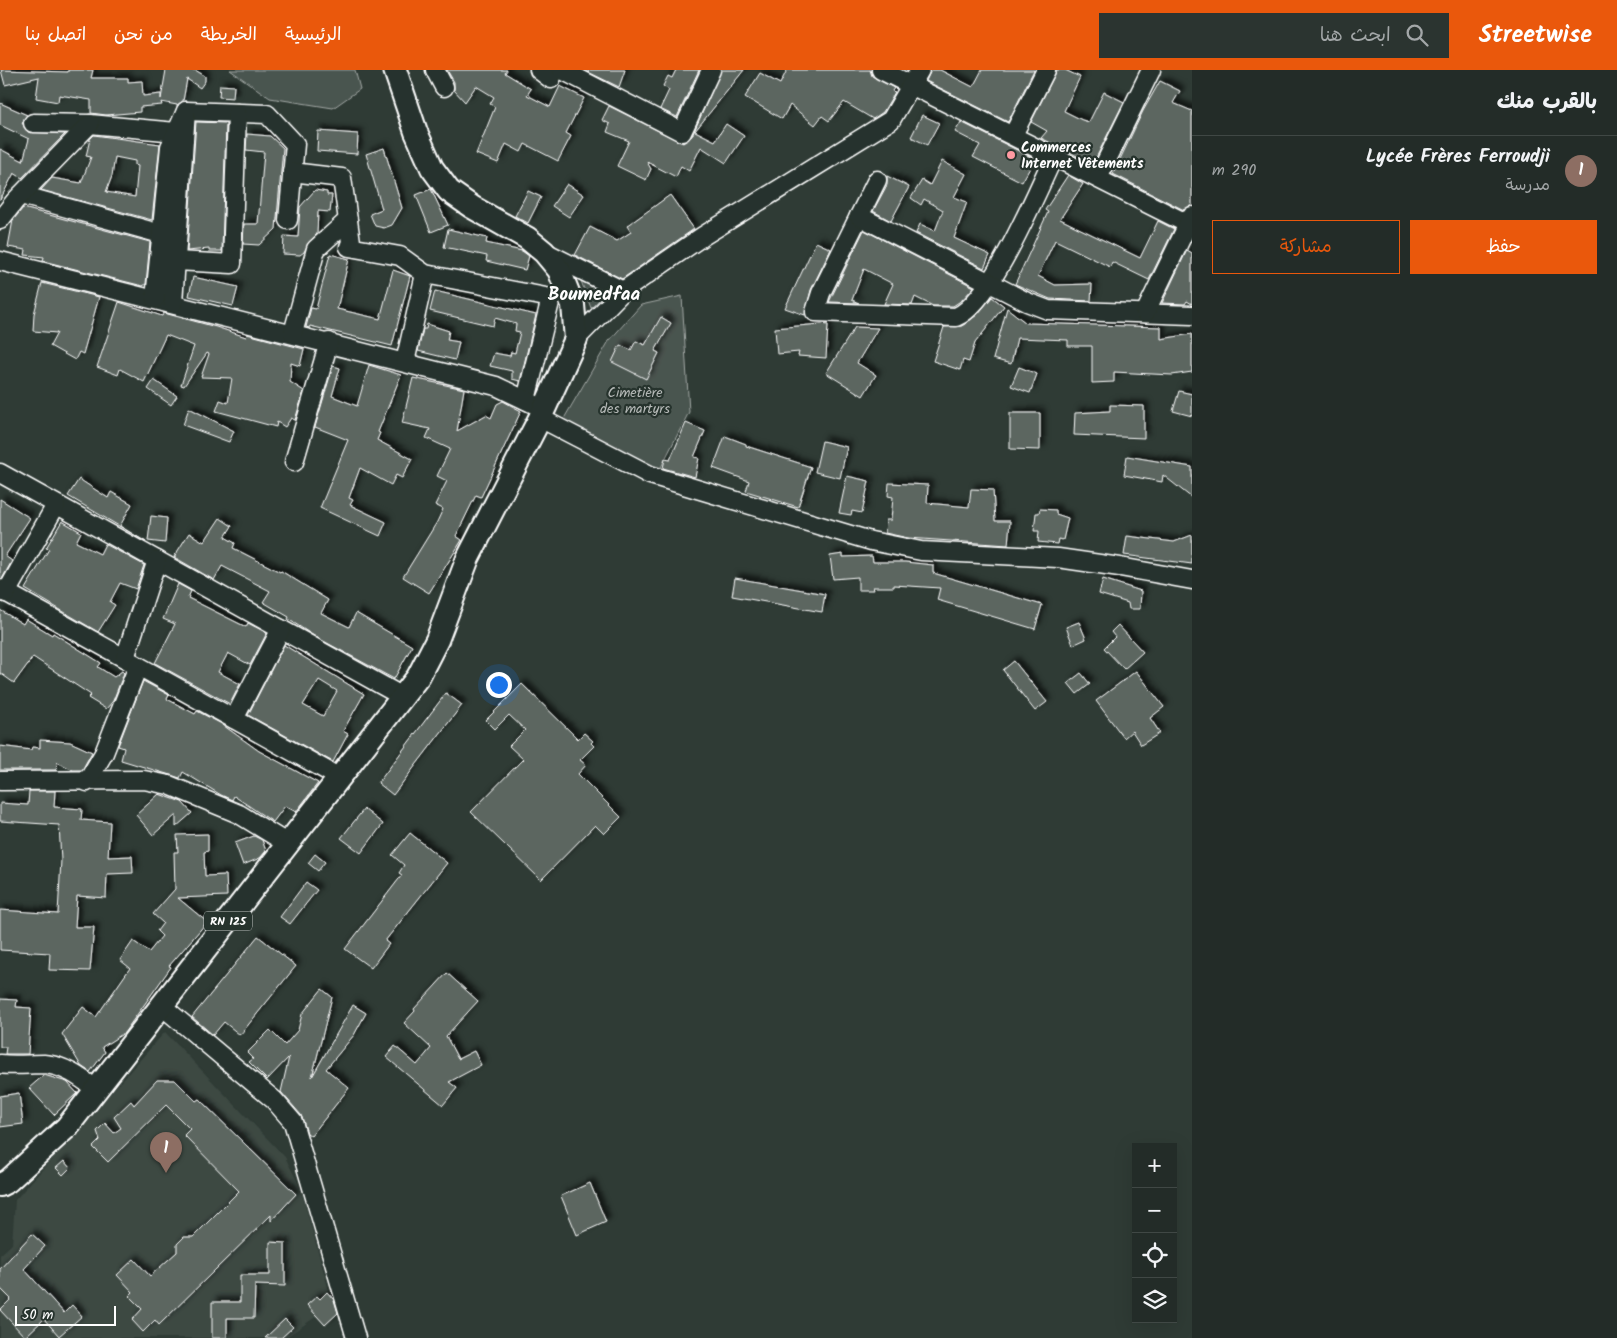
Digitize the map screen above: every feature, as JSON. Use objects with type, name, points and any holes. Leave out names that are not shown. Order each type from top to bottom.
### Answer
[{"type":"main road","name":"RN 125","points":[[0,1185],[8,1181],[67,1128],[418,677],[437,640],[468,558],[537,409],[576,339],[573,305],[560,296],[559,270],[544,252],[527,238],[472,208],[449,191],[432,168],[416,132],[395,70]]},
{"type":"street","points":[[436,70],[444,87]]},
{"type":"street","points":[[539,70],[551,79],[555,70]]},
{"type":"street","points":[[562,70],[682,132],[711,70]]},
{"type":"street","points":[[881,70],[916,78],[1013,135],[1191,222],[1144,313]]},
{"type":"street","points":[[1013,135],[1046,70]]},
{"type":"street","points":[[1098,178],[1151,70]]},
{"type":"street","points":[[576,339],[602,310],[623,291],[703,236],[891,120],[916,78]]},
{"type":"street","points":[[186,111],[267,114],[295,144],[288,220]]},
{"type":"street","points":[[155,299],[170,147],[186,111]]},
{"type":"street","points":[[173,303],[186,111]]},
{"type":"street","points":[[176,261],[232,264],[238,113]]},
{"type":"street","points":[[33,123],[90,124],[176,132]]},
{"type":"street","points":[[0,220],[21,195],[90,124]]},
{"type":"street","points":[[877,180],[821,293],[815,312],[956,317],[970,308],[991,284],[1054,156]]},
{"type":"street","points":[[292,172],[342,178],[351,242],[349,246],[400,256],[425,274],[560,296],[537,409]]},
{"type":"street","points":[[21,195],[161,234]]},
{"type":"street","points":[[859,216],[1027,302],[1048,310],[1192,315]]},
{"type":"street","points":[[293,333],[316,249],[348,220]]},
{"type":"street","points":[[544,252],[623,291]]},
{"type":"street","points":[[0,261],[329,342],[496,386],[650,474],[871,541],[921,551],[1058,558],[1192,580]]},
{"type":"street","points":[[405,362],[425,274]]},
{"type":"street","points":[[294,462],[329,342]]},
{"type":"street","points":[[0,473],[403,696]]},
{"type":"street","points":[[56,505],[3,591],[340,778]]},
{"type":"street","points":[[87,782],[104,753],[131,662],[156,560]]},
{"type":"street","points":[[234,719],[281,629]]},
{"type":"street","points":[[0,781],[87,782],[144,780],[169,785],[239,814],[288,844]]},
{"type":"street","points":[[162,1006],[274,1100],[293,1122],[356,1338]]},
{"type":"street","points":[[0,1064],[45,1064],[58,1067],[76,1075],[96,1090]]},
{"type":"shaded area","points":[[165,1032],[285,1157],[301,1189],[333,1305],[285,1338],[0,1338],[0,1255],[12,1244],[15,1200]]},
{"type":"green space","points":[[230,70],[355,70],[360,89],[333,108],[270,98]]},
{"type":"green space","points":[[581,281],[608,291],[591,308]]},
{"type":"green space","name":"Cimetière des martyrs","points":[[682,296],[689,412],[660,469],[647,466],[562,422],[609,341],[641,305]]},
{"type":"building","points":[[1,70],[68,72],[68,70],[93,70],[91,78],[128,78],[128,82],[142,81],[143,96],[161,94],[161,99],[166,70],[195,70],[205,76],[205,81],[200,88],[187,79],[183,101],[177,105],[161,102],[162,105],[140,107],[140,112],[106,115],[91,113],[91,100],[59,95],[58,102],[36,98],[39,77],[5,85]]},
{"type":"building","points":[[447,70],[507,70],[505,73],[531,89],[527,95],[550,107],[560,86],[584,98],[566,133],[571,136],[558,161],[525,144],[521,152],[506,144],[498,163],[476,154],[495,107],[490,104],[494,97],[476,86],[465,102],[454,90],[454,82]]},
{"type":"building","points":[[589,70],[625,70],[619,87],[588,72]]},
{"type":"building","points":[[676,70],[699,70],[677,117],[660,109],[669,90],[663,86],[668,76],[672,78]]},
{"type":"building","points":[[721,70],[744,70],[695,131],[715,141],[726,124],[744,136],[726,163],[701,147],[689,171],[681,166],[676,177],[647,162],[651,169],[646,180],[617,166],[629,141],[607,132],[610,124],[602,120],[609,106],[683,143],[692,136]]},
{"type":"building","points":[[787,70],[870,70],[872,76],[894,88],[892,91],[895,92],[883,112],[873,119],[844,102],[829,121],[822,116],[815,125],[790,105],[782,119],[745,97],[760,73],[780,84]]},
{"type":"building","points":[[931,70],[940,70],[973,87],[982,70],[1034,70],[1008,122],[926,81]]},
{"type":"building","points":[[1057,70],[1065,70],[1080,77],[1064,111],[1082,120],[1089,122],[1104,92],[1124,102],[1093,164],[1041,138],[1047,131],[1031,122]]},
{"type":"building","points":[[1160,81],[1180,91],[1173,103],[1192,111],[1192,205],[1184,210],[1113,174],[1143,111]]},
{"type":"building","points":[[220,85],[234,86],[233,98],[219,97]]},
{"type":"building","points":[[0,103],[27,115],[22,123],[28,132],[65,134],[22,178],[14,173],[0,200],[0,149],[23,161],[29,139],[0,125]]},
{"type":"building","points":[[922,115],[939,123],[927,145],[911,137]]},
{"type":"building","points":[[196,122],[226,123],[222,251],[209,251],[209,249],[187,251]]},
{"type":"building","points":[[961,122],[1035,159],[1022,182],[973,157],[980,145],[955,132]]},
{"type":"building","points":[[318,131],[358,134],[357,154],[317,151]]},
{"type":"building","points":[[247,134],[270,136],[283,148],[276,229],[259,245],[243,244],[244,224],[258,224],[264,152],[246,150]]},
{"type":"building","points":[[94,135],[160,144],[152,220],[41,190],[52,178],[81,183],[91,157],[86,156],[90,139]],"holes":[[[115,157],[135,161],[135,165],[138,166],[135,197],[106,192],[112,176]]]},
{"type":"building","points":[[384,148],[402,208],[392,225],[384,228],[375,226],[370,214],[382,209],[366,154]]},
{"type":"building","points":[[942,161],[966,174],[954,197],[967,202],[954,238],[990,255],[984,268],[916,233],[920,224],[935,231],[943,210],[924,199],[921,205],[911,198],[922,180],[930,185]]},
{"type":"building","points":[[1068,175],[1083,184],[1060,219],[1140,258],[1158,221],[1174,229],[1149,280],[1112,262],[1110,267],[1055,240],[1038,276],[1055,285],[1092,284],[1091,301],[1050,299],[1015,284],[1048,212],[1045,210]]},
{"type":"building","points":[[887,176],[909,187],[891,221],[873,211],[887,185]]},
{"type":"building","points":[[567,184],[584,195],[569,217],[552,206]]},
{"type":"building","points":[[431,189],[448,225],[431,232],[416,195]]},
{"type":"building","points":[[315,190],[332,195],[330,212],[318,211],[317,234],[309,242],[304,252],[300,255],[283,254],[284,236],[298,237],[300,207]]},
{"type":"building","points":[[528,191],[541,197],[528,223],[515,216]]},
{"type":"building","points":[[670,195],[694,229],[622,279],[575,255],[590,227],[617,241],[631,232],[627,226]]},
{"type":"building","points":[[23,208],[150,242],[146,284],[143,286],[43,261],[44,257],[25,255],[26,250],[8,247],[13,220]]},
{"type":"building","points":[[448,229],[487,238],[486,243],[522,251],[529,256],[525,270],[486,261],[487,256],[444,247]]},
{"type":"building","points":[[864,230],[974,287],[962,300],[953,306],[933,306],[915,297],[912,305],[884,304],[893,284],[864,269],[852,300],[859,303],[829,302]]},
{"type":"building","points":[[816,242],[831,249],[811,290],[805,315],[785,308]]},
{"type":"building","points":[[1187,250],[1192,253],[1192,304],[1187,301],[1185,304],[1162,303]]},
{"type":"building","points":[[330,254],[349,259],[337,309],[380,319],[393,270],[410,276],[392,346],[310,326],[309,328],[306,327],[311,308],[316,309]]},
{"type":"building","points":[[193,277],[238,287],[233,306],[189,296]]},
{"type":"building","points":[[42,283],[99,297],[83,354],[79,352],[75,360],[50,346],[57,333],[33,331],[34,314]]},
{"type":"building","points":[[435,291],[536,315],[520,381],[512,379],[512,371],[490,366],[494,353],[510,356],[511,352],[515,353],[520,332],[515,331],[516,324],[495,318],[493,326],[430,311]]},
{"type":"building","points":[[992,297],[1004,306],[975,343],[969,362],[963,360],[960,370],[933,361],[944,327],[962,326],[977,315]]},
{"type":"building","points":[[119,302],[162,316],[164,313],[246,337],[247,334],[304,349],[300,366],[291,363],[290,382],[304,391],[295,420],[291,418],[285,427],[277,422],[276,427],[216,411],[220,400],[228,403],[232,378],[201,377],[209,354],[207,353],[184,386],[181,385],[194,346],[166,335],[144,382],[120,369],[118,375],[97,367]]},
{"type":"building","points":[[1007,308],[1026,323],[1161,327],[1161,339],[1192,334],[1192,372],[1172,375],[1114,372],[1114,382],[1092,383],[1092,346],[1068,346],[1068,340],[1017,338],[1011,364],[993,359]]},
{"type":"building","points":[[661,317],[671,323],[655,351],[659,353],[646,379],[612,362],[620,345],[631,350],[636,341],[645,345]]},
{"type":"building","points":[[427,324],[449,331],[447,340],[459,342],[455,360],[418,351],[423,329],[426,329]]},
{"type":"building","points":[[828,325],[826,358],[798,356],[799,352],[777,354],[775,328]]},
{"type":"building","points":[[855,327],[878,328],[857,363],[876,375],[863,396],[826,373]]},
{"type":"building","points":[[369,365],[401,375],[378,432],[380,433],[377,440],[412,459],[402,478],[396,475],[391,485],[360,468],[349,498],[353,500],[350,505],[386,522],[380,536],[320,508],[348,440],[315,427],[333,366],[340,368],[332,396],[357,406]]},
{"type":"building","points":[[1019,367],[1037,374],[1030,393],[1011,386]]},
{"type":"building","points":[[413,378],[464,389],[457,431],[486,415],[491,418],[497,404],[503,401],[521,411],[481,497],[476,495],[456,536],[462,540],[429,593],[403,577],[443,509],[435,505],[447,481],[437,476],[450,449],[426,438],[430,429],[402,423]]},
{"type":"building","points":[[154,380],[177,396],[171,405],[148,389]]},
{"type":"building","points":[[1179,391],[1192,394],[1192,416],[1173,411]]},
{"type":"building","points":[[1110,405],[1144,406],[1144,438],[1074,435],[1075,413],[1110,411]]},
{"type":"building","points":[[189,408],[234,431],[229,442],[183,425]]},
{"type":"building","points":[[1010,413],[1040,413],[1040,450],[1010,449]]},
{"type":"building","points":[[686,423],[705,431],[694,457],[699,458],[695,477],[663,468],[665,459],[670,460]]},
{"type":"building","points":[[725,436],[746,444],[746,446],[811,467],[798,507],[746,491],[749,481],[713,468]]},
{"type":"building","points":[[822,441],[847,447],[840,478],[815,472]]},
{"type":"building","points":[[1127,456],[1192,467],[1192,498],[1163,475],[1162,482],[1124,475]]},
{"type":"building","points":[[847,476],[869,481],[862,513],[852,511],[851,515],[839,513]]},
{"type":"building","points":[[79,479],[108,498],[111,492],[132,504],[120,526],[146,542],[68,496]]},
{"type":"building","points":[[889,483],[928,485],[927,503],[969,507],[971,489],[993,490],[995,521],[1010,521],[1008,545],[908,538],[885,533],[886,520],[891,520],[893,497],[888,496]]},
{"type":"building","points":[[0,499],[30,518],[5,556],[12,561],[2,579],[0,578]]},
{"type":"building","points":[[1040,509],[1056,510],[1056,514],[1068,518],[1063,540],[1058,539],[1057,544],[1038,542],[1039,531],[1034,531],[1036,513],[1039,513]]},
{"type":"building","points":[[151,516],[167,518],[165,543],[148,541]]},
{"type":"building","points":[[220,518],[232,526],[225,537],[235,543],[233,548],[281,571],[328,600],[321,613],[349,627],[356,613],[412,646],[394,679],[314,636],[288,619],[289,617],[263,602],[270,591],[222,566],[214,580],[174,557],[189,533],[204,542]]},
{"type":"building","points":[[62,521],[81,532],[76,542],[100,554],[105,544],[144,565],[136,589],[120,583],[110,602],[115,605],[98,632],[25,589],[49,549],[46,548]]},
{"type":"building","points":[[1192,535],[1192,564],[1124,555],[1127,536],[1174,542]]},
{"type":"building","points":[[843,554],[843,557],[872,556],[873,562],[905,562],[933,565],[933,573],[1042,605],[1035,629],[937,600],[940,588],[894,585],[894,587],[873,587],[874,590],[858,590],[858,577],[833,579],[830,556]]},
{"type":"building","points":[[735,578],[825,594],[822,612],[732,596]]},
{"type":"building","points":[[1103,579],[1141,591],[1140,609],[1129,609],[1128,603],[1099,594]]},
{"type":"building","points":[[178,584],[191,591],[188,598],[246,627],[248,623],[267,633],[250,665],[228,653],[218,672],[240,684],[230,704],[155,663],[175,624],[163,619]]},
{"type":"building","points":[[0,610],[23,624],[26,619],[52,635],[53,633],[101,663],[98,667],[114,677],[122,671],[124,673],[113,701],[106,709],[88,698],[91,695],[33,657],[14,683],[0,673]]},
{"type":"building","points":[[1079,622],[1086,639],[1073,645],[1066,627]]},
{"type":"building","points":[[1118,625],[1143,652],[1124,669],[1104,648],[1115,637],[1111,632]]},
{"type":"building","points":[[284,645],[364,694],[343,731],[348,734],[333,762],[248,715]],"holes":[[[319,680],[337,691],[323,716],[303,705]]]},
{"type":"building","points":[[1014,661],[1047,702],[1035,711],[1003,670]]},
{"type":"building","points":[[1136,671],[1164,707],[1150,718],[1160,733],[1141,745],[1132,731],[1124,738],[1096,701]]},
{"type":"building","points":[[1081,673],[1090,684],[1077,694],[1068,683]]},
{"type":"building","points":[[143,681],[169,695],[167,699],[195,714],[197,711],[220,723],[259,751],[318,783],[296,812],[285,806],[273,822],[234,796],[232,800],[221,795],[183,772],[180,778],[121,760],[124,748],[118,746]]},
{"type":"building","points":[[522,684],[578,739],[584,733],[593,741],[591,743],[594,746],[580,760],[586,765],[578,774],[621,817],[604,834],[595,825],[541,880],[471,812],[523,759],[509,746],[525,730],[509,715],[495,729],[486,720]]},
{"type":"building","points":[[446,693],[462,705],[393,795],[378,783]]},
{"type":"building","points":[[40,740],[70,742],[92,752],[82,770],[73,770],[57,762],[56,770],[0,770],[0,746],[31,750],[32,747],[40,748]]},
{"type":"building","points":[[29,791],[55,791],[54,807],[82,809],[81,820],[110,822],[108,857],[132,856],[133,873],[107,874],[106,898],[77,896],[75,927],[94,927],[90,971],[49,970],[50,953],[0,950],[0,910],[58,914],[61,860],[59,825],[0,821],[0,803],[28,805]]},
{"type":"building","points":[[159,794],[182,802],[192,813],[176,827],[176,815],[153,835],[136,815]]},
{"type":"building","points":[[364,809],[383,824],[361,853],[341,838]]},
{"type":"building","points":[[410,833],[447,863],[385,941],[389,944],[371,968],[345,949],[402,875],[399,873],[404,865],[392,855]]},
{"type":"building","points":[[208,834],[208,851],[204,852],[205,876],[226,875],[227,896],[178,898],[207,922],[169,966],[171,967],[124,1033],[102,1047],[105,1052],[90,1072],[81,1066],[62,1034],[83,1007],[96,1017],[130,968],[120,960],[133,941],[149,952],[162,936],[157,931],[163,923],[153,914],[175,889],[174,852],[178,852],[177,835]]},
{"type":"building","points":[[254,836],[262,840],[266,851],[260,858],[243,865],[235,843]]},
{"type":"building","points":[[315,854],[325,862],[318,871],[308,863]]},
{"type":"building","points":[[306,882],[317,890],[290,924],[280,917]]},
{"type":"building","points":[[258,936],[296,966],[240,1035],[224,1022],[213,1035],[192,1017]]},
{"type":"building","points":[[447,973],[478,1001],[446,1036],[458,1059],[474,1051],[481,1065],[449,1082],[457,1088],[443,1105],[386,1057],[395,1046],[417,1065],[431,1048],[404,1023],[415,1011],[414,1009]]},
{"type":"building","points":[[322,989],[332,997],[312,1077],[353,1005],[366,1013],[354,1035],[326,1069],[349,1088],[311,1136],[307,1133],[301,1115],[281,1092],[289,1057],[267,1080],[249,1062],[253,1059],[247,1053],[270,1030],[285,1045],[298,1030],[302,1014]]},
{"type":"building","points":[[0,999],[17,1000],[16,1007],[31,1008],[28,1054],[5,1054],[6,1047],[0,1047]]},
{"type":"building","points":[[44,1075],[67,1082],[77,1093],[54,1115],[29,1088]]},
{"type":"building","points":[[157,1080],[175,1080],[196,1101],[199,1099],[296,1194],[271,1221],[271,1215],[159,1325],[155,1320],[143,1332],[132,1320],[142,1309],[129,1296],[133,1292],[117,1275],[134,1259],[150,1276],[177,1252],[177,1244],[184,1237],[193,1237],[239,1191],[184,1135],[190,1129],[166,1105],[108,1162],[93,1147],[100,1140],[97,1131],[105,1123],[114,1133],[121,1128],[114,1117],[131,1101],[134,1105]]},
{"type":"building","points":[[19,1093],[23,1124],[0,1127],[0,1096]]},
{"type":"building","points":[[64,1161],[70,1168],[63,1175],[56,1168]]},
{"type":"building","points":[[590,1183],[606,1222],[577,1235],[561,1196]]},
{"type":"building","points":[[32,1234],[45,1246],[24,1269],[64,1313],[72,1305],[82,1316],[59,1336],[44,1319],[25,1337],[0,1310],[11,1299],[0,1288],[0,1269]]},
{"type":"building","points":[[270,1242],[285,1243],[285,1286],[255,1285],[254,1318],[227,1318],[227,1338],[212,1338],[212,1302],[240,1302],[240,1275],[270,1275]]},
{"type":"building","points":[[327,1292],[334,1300],[338,1313],[325,1325],[307,1305],[317,1296],[320,1299]]},
{"type":"building","points":[[285,1319],[293,1327],[281,1338],[265,1338]]},
{"type":"place","name":"Commerces Internet Vêtements","points":[[1011,155]]},
{"type":"place","name":"Lycée Frères Ferroudji","points":[[166,1173]]},
{"type":"district","name":"Boumedfaa","points":[[594,293]]}]
